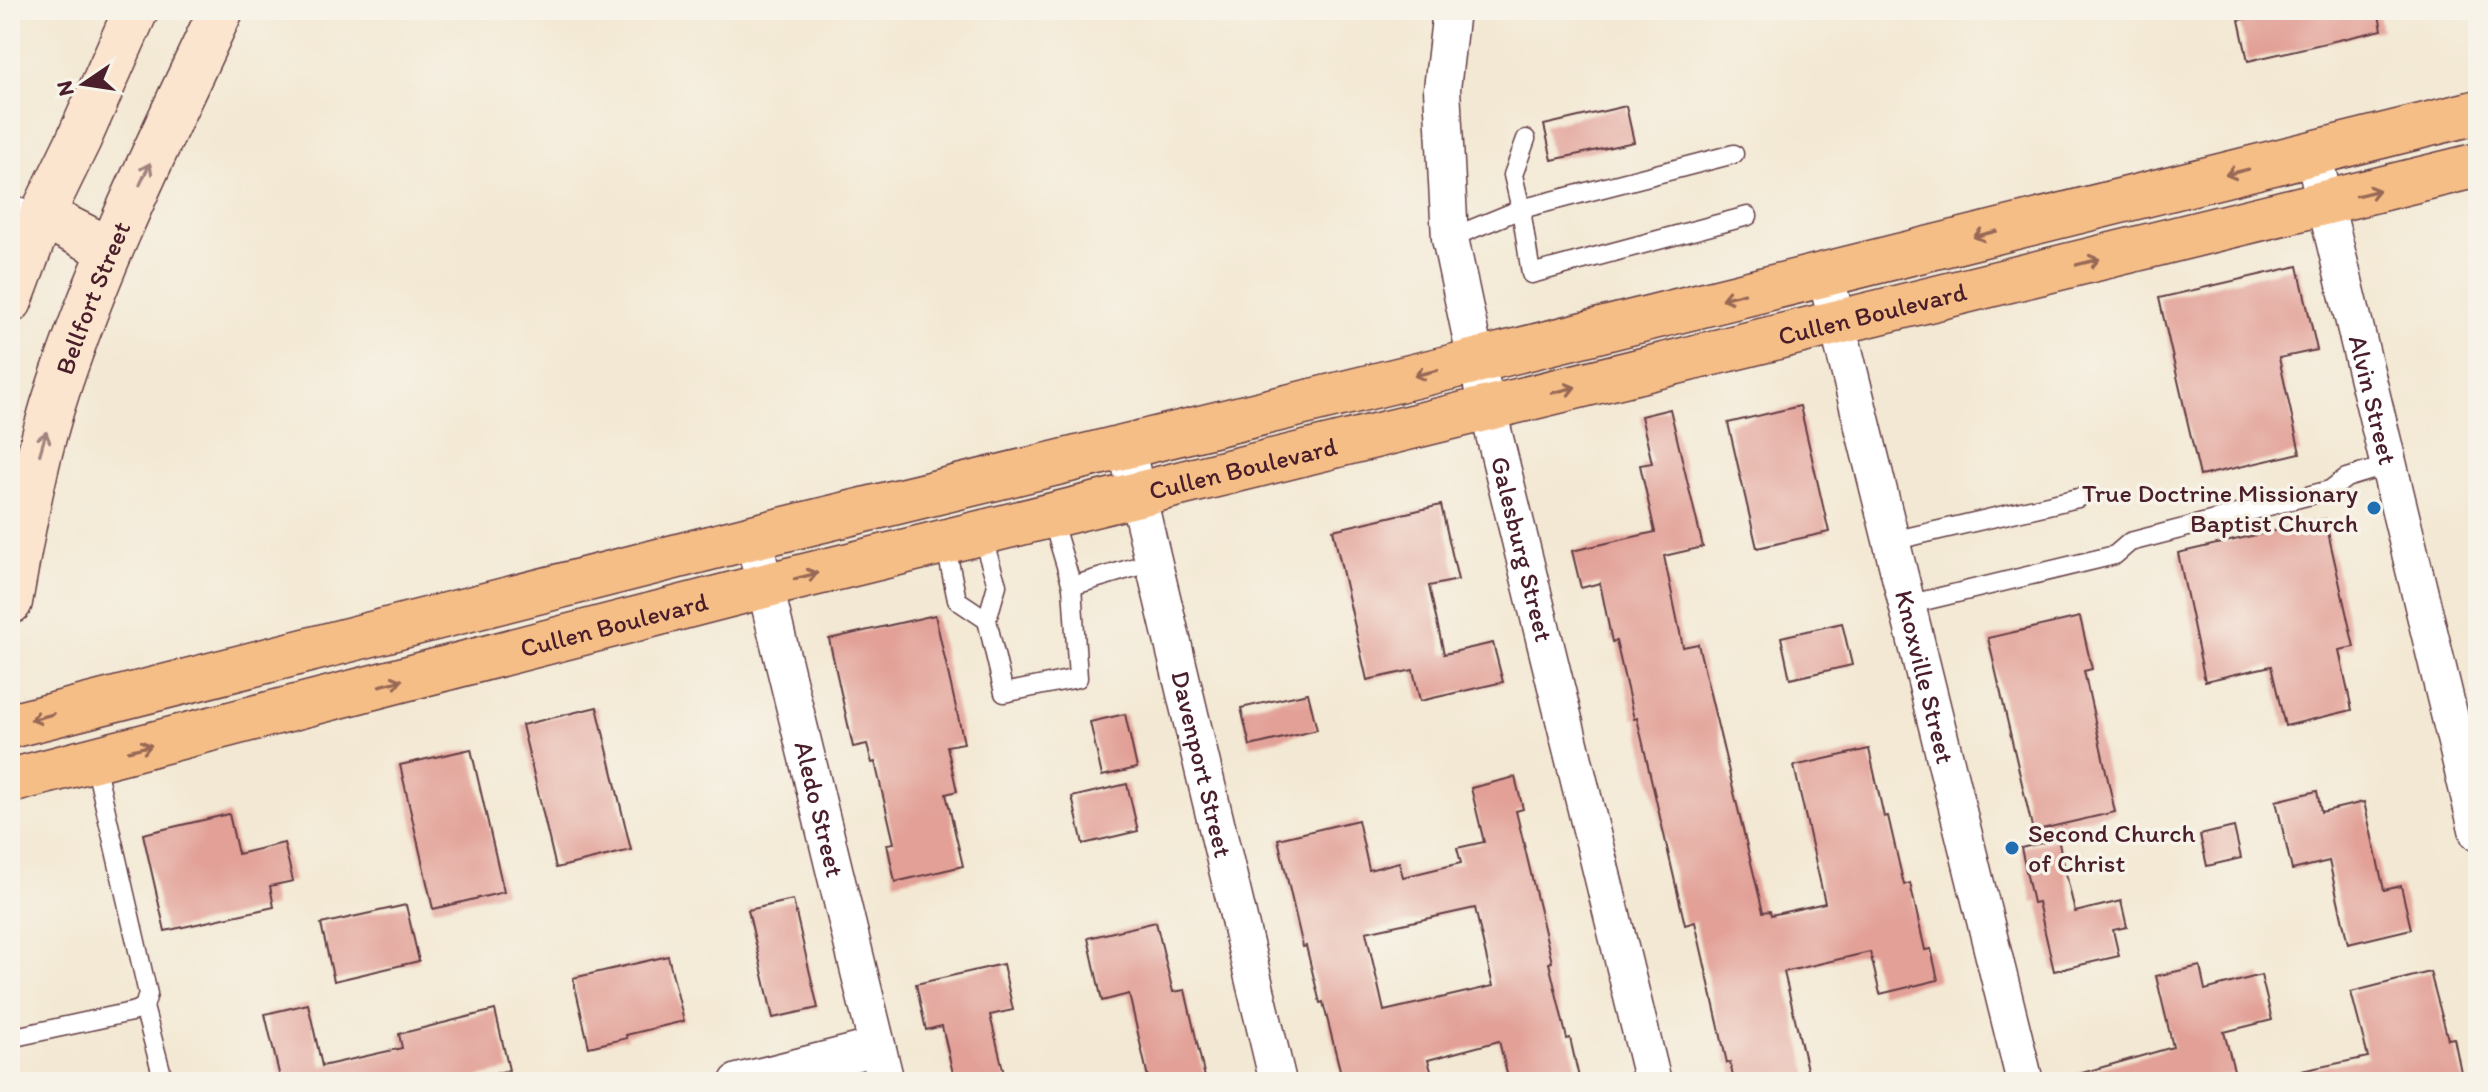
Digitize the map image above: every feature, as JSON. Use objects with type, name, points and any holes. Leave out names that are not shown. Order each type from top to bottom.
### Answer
[{"type":"main road","points":[[10,301],[26,209],[136,10]]},
{"type":"main road","name":"Bellfort Street","points":[[10,602],[34,475],[60,384],[109,249],[221,10]]},
{"type":"main road","name":"Cullen Boulevard","points":[[10,726],[753,537],[2478,112]]},
{"type":"main road","name":"Cullen Boulevard","points":[[10,781],[764,586],[2478,165]]},
{"type":"main road","points":[[26,209],[109,249]]},
{"type":"street","name":"Galesburg Street","points":[[1451,10],[1442,89],[1450,238],[1476,361],[1653,1082]]},
{"type":"street","name":"Alvin Street","points":[[2313,153],[2478,833]]},
{"type":"street","name":"Knoxville Street","points":[[1825,273],[2025,1082]]},
{"type":"street","name":"Davenport Street","points":[[1126,447],[1278,1082]]},
{"type":"street","name":"Aledo Street","points":[[753,537],[886,1082]]},
{"type":"street","points":[[738,1082],[877,1047]]},
{"type":"lane","points":[[1526,139],[1513,175],[1531,274],[1748,216]]},
{"type":"lane","points":[[1450,238],[1521,209],[1734,154]]},
{"type":"lane","points":[[1907,605],[2115,555],[2130,542],[2330,490],[2346,478],[2389,465]]},
{"type":"lane","points":[[1892,541],[2078,498]]},
{"type":"lane","points":[[963,537],[997,585],[987,620],[1004,693],[1078,678],[1072,586],[1051,516]]},
{"type":"lane","points":[[963,537],[957,600],[987,620]]},
{"type":"lane","points":[[1072,586],[1152,562]]},
{"type":"lane","points":[[94,759],[148,994],[144,1007],[164,1082]]},
{"type":"lane","points":[[10,1038],[144,1007]]},
{"type":"building","points":[[2284,10],[2378,10],[2382,30],[2248,61],[2239,20]]},
{"type":"building","points":[[1626,106],[1634,142],[1552,160],[1544,125]]},
{"type":"building","points":[[2298,266],[2317,350],[2279,358],[2300,453],[2200,476],[2159,298]]},
{"type":"building","points":[[1800,406],[1829,532],[1757,548],[1728,423]]},
{"type":"building","points":[[1670,409],[1703,547],[1664,556],[1683,647],[1698,644],[1763,912],[1770,911],[1771,915],[1825,903],[1794,766],[1869,749],[1884,817],[1888,816],[1904,885],[1910,883],[1925,950],[1931,949],[1938,980],[1880,994],[1870,952],[1784,972],[1810,1082],[1734,1082],[1695,922],[1685,925],[1637,718],[1634,719],[1616,641],[1612,642],[1600,583],[1581,588],[1572,551],[1655,532],[1640,465],[1652,463],[1641,416]]},
{"type":"building","points":[[1441,505],[1458,580],[1429,586],[1444,654],[1493,643],[1503,682],[1420,701],[1413,670],[1367,680],[1333,530]]},
{"type":"building","points":[[2325,519],[2354,647],[2339,650],[2352,710],[2285,726],[2271,666],[2205,681],[2178,553]]},
{"type":"building","points":[[935,615],[964,743],[947,746],[957,791],[946,794],[963,866],[895,882],[887,844],[894,843],[875,762],[872,763],[867,744],[853,747],[829,639]]},
{"type":"building","points":[[2080,617],[2092,669],[2084,671],[2115,812],[2033,831],[1988,638]]},
{"type":"building","points":[[1842,623],[1852,665],[1790,679],[1781,637]]},
{"type":"building","points":[[1308,693],[1317,730],[1250,746],[1241,708]]},
{"type":"building","points":[[597,707],[631,850],[556,868],[522,725]]},
{"type":"building","points":[[1125,714],[1137,768],[1102,776],[1090,722]]},
{"type":"building","points":[[471,749],[504,892],[433,909],[400,765]]},
{"type":"building","points":[[1515,777],[1523,809],[1516,811],[1552,962],[1549,963],[1580,1082],[1509,1082],[1499,1041],[1428,1060],[1434,1082],[1343,1082],[1323,1002],[1320,1003],[1306,946],[1303,947],[1278,839],[1358,820],[1369,870],[1399,862],[1403,877],[1461,863],[1457,848],[1484,842],[1471,788]],"holes":[[[1475,908],[1493,986],[1384,1011],[1366,932]]]},
{"type":"building","points":[[1127,784],[1138,831],[1083,844],[1072,797]]},
{"type":"building","points":[[2317,791],[2321,812],[2364,802],[2384,890],[2401,886],[2411,929],[2348,944],[2329,861],[2292,870],[2276,801]]},
{"type":"building","points":[[229,814],[238,854],[284,843],[293,881],[270,886],[274,907],[165,931],[143,834]]},
{"type":"building","points":[[2234,827],[2241,858],[2207,866],[2200,835]]},
{"type":"building","points":[[2058,839],[2075,912],[2121,901],[2127,927],[2113,930],[2119,956],[2054,971],[2038,902],[2033,903],[2021,848]]},
{"type":"building","points":[[793,900],[818,1008],[773,1018],[748,910]]},
{"type":"building","points":[[406,905],[419,961],[334,981],[321,924]]},
{"type":"building","points":[[1156,922],[1173,992],[1185,990],[1206,1082],[1149,1082],[1129,994],[1102,1001],[1088,938]]},
{"type":"building","points":[[668,956],[684,1021],[589,1047],[573,978]]},
{"type":"building","points":[[1003,964],[1013,1010],[990,1015],[1006,1082],[955,1082],[942,1026],[926,1030],[916,984]]},
{"type":"building","points":[[2200,966],[2205,990],[2261,975],[2272,1020],[2224,1032],[2235,1074],[2201,1082],[2076,1082],[2075,1075],[2173,1047],[2156,976]]},
{"type":"building","points":[[2430,972],[2448,1039],[2454,1038],[2463,1082],[2303,1082],[2301,1071],[2368,1057],[2351,992]]},
{"type":"building","points":[[308,1004],[322,1066],[402,1048],[399,1034],[495,1010],[509,1070],[459,1082],[281,1082],[265,1014]]},
{"type":"place","name":"True Doctrine Missionary Baptist Church","points":[[2374,508]]},
{"type":"place","name":"Second Church of Christ","points":[[2012,848]]}]
